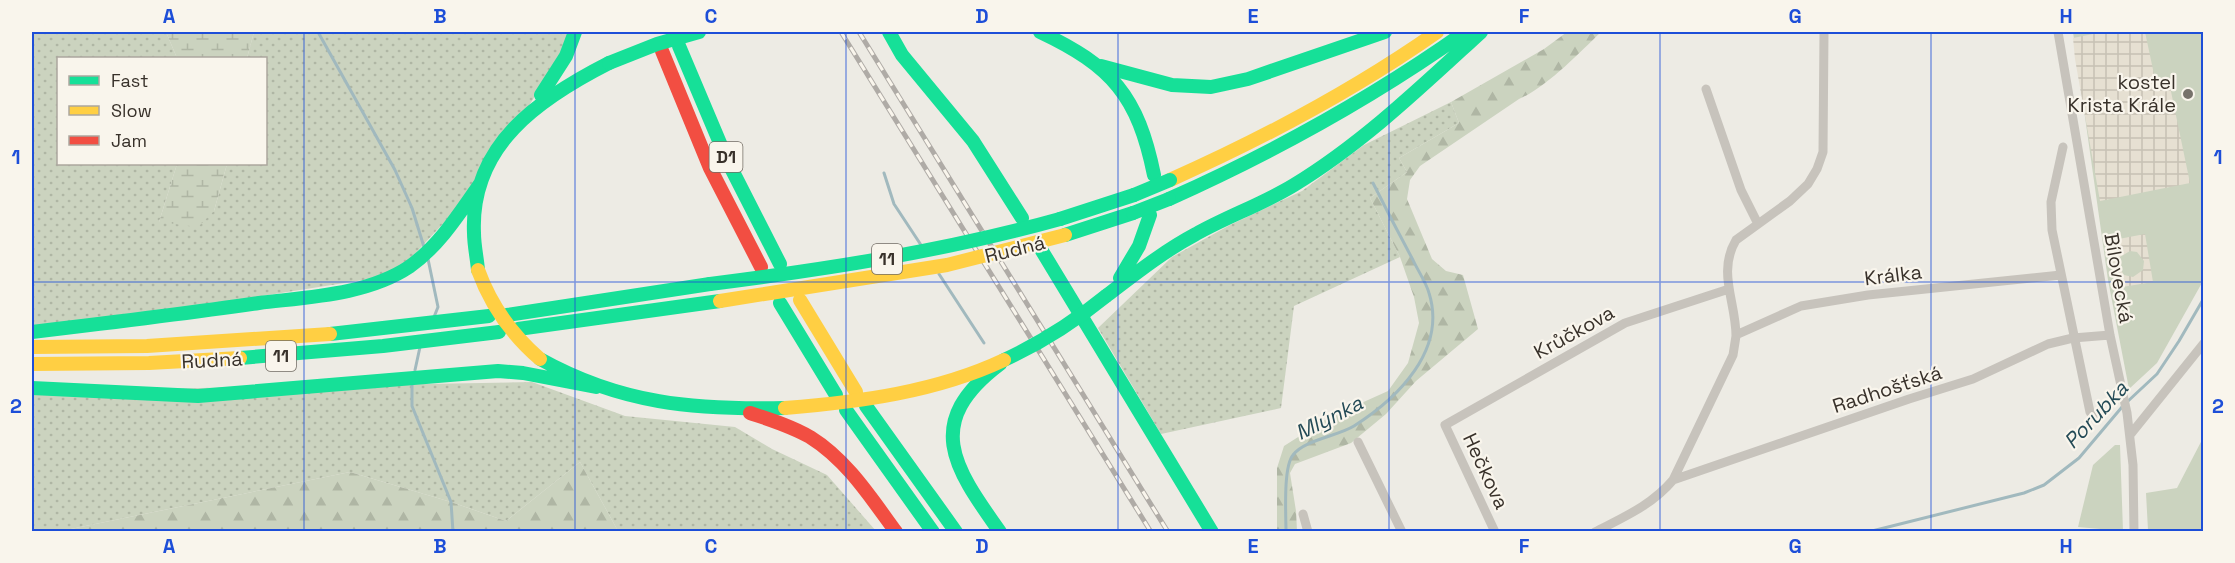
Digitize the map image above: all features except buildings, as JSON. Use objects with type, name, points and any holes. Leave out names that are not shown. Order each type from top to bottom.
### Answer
[{"type":"main road","points":[[531,109],[561,64],[575,32]]},
{"type":"main road","points":[[32,332],[130,322],[356,289],[395,275],[426,253],[453,223],[480,184],[496,151],[531,109],[563,86],[609,63],[657,44],[699,32]]},
{"type":"main road","points":[[889,32],[902,55],[973,141],[1022,218]]},
{"type":"main road","points":[[1041,32],[1055,35],[1101,66],[1126,94],[1142,124],[1154,175]]},
{"type":"main road","points":[[1101,66],[1162,83],[1192,88],[1211,87],[1248,79],[1385,32]]},
{"type":"main road","name":"Rudná","points":[[507,315],[710,284],[801,273],[943,249],[1060,219],[1134,195],[1266,137],[1388,66],[1437,32]]},
{"type":"main road","name":"Rudná","points":[[518,329],[720,301],[947,265],[1065,235],[1169,199],[1272,152],[1314,130],[1404,75],[1466,32]]},
{"type":"main road","points":[[32,388],[198,396],[498,371],[523,373],[672,404],[733,408],[785,408],[836,404],[884,396],[954,378],[1008,358],[1053,337],[1168,250],[1262,202],[1322,167],[1401,103],[1481,32]]},
{"type":"main road","name":"D1","points":[[679,46],[728,162],[780,264]]},
{"type":"main road","name":"D1","points":[[662,51],[710,168],[761,267]]},
{"type":"main road","points":[[480,184],[473,225],[474,250],[486,293],[499,317],[519,341],[540,359],[596,387]]},
{"type":"main road","points":[[1106,296],[1132,261],[1150,215]]},
{"type":"main road","points":[[1042,251],[1212,531]]},
{"type":"main road","points":[[800,300],[856,392]]},
{"type":"main road","points":[[780,303],[836,395]]},
{"type":"main road","name":"Rudná","points":[[32,347],[92,349],[213,344],[353,333],[489,316]]},
{"type":"main road","name":"Rudná","points":[[32,364],[89,365],[303,355],[499,332]]},
{"type":"main road","points":[[1000,531],[966,485],[954,457],[952,433],[954,421],[965,398],[974,386],[1008,358]]},
{"type":"main road","points":[[866,406],[956,531]]},
{"type":"main road","points":[[733,408],[783,424],[812,438],[843,463],[896,531]]},
{"type":"main road","points":[[846,410],[933,531]]},
{"type":"street","points":[[1595,531],[1647,505],[1662,494],[1673,480],[1733,355],[1736,335],[1726,270],[1732,246],[1736,240],[1790,201],[1808,184],[1823,152],[1824,32]]},
{"type":"street","name":"Bílovecká","points":[[2058,32],[2110,334],[2127,413],[2133,465],[2134,531]]},
{"type":"street","points":[[1706,89],[1741,190],[1758,224]]},
{"type":"street","points":[[2063,147],[2051,202],[2052,230],[2073,338],[2093,417]]},
{"type":"street","name":"Králka","points":[[1736,335],[1801,306],[1868,295],[2061,275]]},
{"type":"street","name":"Krůčkova","points":[[1445,425],[1625,323],[1729,289]]},
{"type":"street","name":"Radhošťská","points":[[1673,480],[1898,403],[1973,380],[2048,344],[2073,338],[2110,334]]},
{"type":"street","points":[[2130,435],[2204,343]]},
{"type":"street","name":"Hečkova","points":[[1445,425],[1494,531]]},
{"type":"street","points":[[1358,442],[1402,531]]},
{"type":"street","points":[[1303,514],[1308,531]]},
{"type":"green space","points":[[32,32],[166,32],[177,57],[57,57],[57,165],[177,165],[159,222],[214,211],[227,165],[267,165],[267,57],[247,57],[254,32],[575,32],[480,184],[395,275],[32,332]]},
{"type":"green space","points":[[166,32],[254,32],[247,57],[177,57]]},
{"type":"green space","points":[[1567,32],[1601,32],[1541,86],[1420,166],[1410,180],[1407,199],[1432,259],[1446,271],[1463,275],[1478,329],[1416,381],[1386,414],[1351,443],[1295,464],[1290,473],[1297,531],[1277,532],[1277,468],[1284,446],[1328,418],[1388,391],[1408,363],[1419,323],[1414,297],[1400,257],[1370,198],[1407,172],[1399,158],[1459,123],[1451,102],[1544,49]]},
{"type":"green space","points":[[2073,32],[2203,32],[2203,281],[2157,363],[2129,389],[2108,280]]},
{"type":"green space","points":[[1451,102],[1459,123],[1399,158],[1407,172],[1370,198],[1400,257],[1294,306],[1281,408],[1161,434],[1098,328],[1172,257],[1230,225],[1302,191],[1364,145]]},
{"type":"green space","points":[[177,165],[227,165],[214,211],[198,227],[159,222]]},
{"type":"green space","points":[[532,382],[625,416],[735,427],[772,449],[827,475],[876,531],[618,531],[580,462],[506,521],[350,472],[61,531],[32,531],[32,391]]},
{"type":"green space","points":[[2203,438],[2203,530],[2148,530],[2146,493],[2177,488]]},
{"type":"green space","points":[[2115,445],[2120,445],[2123,531],[2078,527],[2093,465]]},
{"type":"green space","points":[[580,462],[618,531],[61,531],[350,472],[506,521]]},
{"type":"shaded area","points":[[2103,32],[2145,32],[2155,79],[2168,77],[2190,183],[2100,201],[2073,38]]},
{"type":"shaded area","points":[[2145,234],[2153,282],[2116,288],[2108,241]],"holes":[[[2130,251],[2137,252],[2144,261],[2143,270],[2133,277],[2124,275],[2118,265],[2120,257]]]},
{"type":"waterway","points":[[318,32],[395,170],[412,208],[424,247]]},
{"type":"waterway","points":[[884,173],[894,204],[921,245]]},
{"type":"waterway","name":"Mlýnka","points":[[1286,532],[1286,480],[1293,455],[1313,442],[1354,426],[1387,401],[1415,370],[1425,353],[1431,334],[1433,314],[1428,289],[1373,183]]},
{"type":"waterway","points":[[428,259],[438,307],[434,317]]},
{"type":"waterway","points":[[939,274],[984,343]]},
{"type":"waterway","name":"Porubka","points":[[2127,402],[2157,374],[2204,298]]},
{"type":"waterway","points":[[415,370],[420,347]]},
{"type":"waterway","points":[[412,385],[412,406],[451,502],[453,532]]},
{"type":"waterway","name":"Porubka","points":[[1868,532],[2024,493],[2044,485],[2079,458],[2122,407]]},
{"type":"railway","points":[[841,32],[1151,532]]},
{"type":"railway","points":[[859,32],[1168,532]]},
{"type":"traffic: fast","points":[[541,95],[566,56],[575,32]]},
{"type":"traffic: fast","points":[[609,63],[657,44],[699,32]]},
{"type":"traffic: fast","points":[[889,32],[902,55],[973,141],[1022,218]]},
{"type":"traffic: fast","points":[[1040,32],[1086,58],[1118,87],[1140,124],[1154,175]]},
{"type":"traffic: fast","points":[[1101,66],[1172,85],[1211,87],[1248,79],[1385,32]]},
{"type":"traffic: fast","points":[[1169,199],[1322,123],[1465,32]]},
{"type":"traffic: fast","points":[[1106,296],[1184,241],[1282,192],[1319,169],[1391,113],[1481,32]]},
{"type":"traffic: fast","points":[[679,46],[728,162],[780,264]]},
{"type":"traffic: fast","points":[[478,270],[474,238],[476,202],[484,174],[497,150],[514,128],[535,109],[558,92],[609,63]]},
{"type":"traffic: fast","points":[[1134,195],[1170,180]]},
{"type":"traffic: fast","points":[[32,332],[317,296],[375,284],[420,259],[448,229],[480,184]]},
{"type":"traffic: fast","points":[[1060,219],[1134,195]]},
{"type":"traffic: fast","points":[[1133,213],[1169,199]]},
{"type":"traffic: fast","points":[[1065,235],[1133,213]]},
{"type":"traffic: fast","points":[[1120,278],[1139,246],[1150,215]]},
{"type":"traffic: fast","points":[[710,284],[930,250],[1060,219]]},
{"type":"traffic: fast","points":[[1042,251],[1212,532]]},
{"type":"traffic: fast","points":[[507,315],[710,284]]},
{"type":"traffic: fast","points":[[1004,360],[1057,331],[1106,296]]},
{"type":"traffic: fast","points":[[518,329],[720,301]]},
{"type":"traffic: fast","points":[[780,303],[836,395]]},
{"type":"traffic: fast","points":[[330,334],[489,316]]},
{"type":"traffic: fast","points":[[240,358],[383,346],[499,332]]},
{"type":"traffic: fast","points":[[540,359],[570,374],[629,395],[720,408],[785,408]]},
{"type":"traffic: fast","points":[[1000,364],[976,385],[961,406],[954,426],[954,446],[959,466],[1000,532]]},
{"type":"traffic: fast","points":[[32,388],[198,396],[498,371],[523,373],[596,387]]},
{"type":"traffic: fast","points":[[866,406],[956,532]]},
{"type":"traffic: fast","points":[[846,410],[933,532]]},
{"type":"traffic: slow","points":[[1170,180],[1240,147],[1340,94],[1437,32]]},
{"type":"traffic: slow","points":[[720,301],[947,265],[1065,235]]},
{"type":"traffic: slow","points":[[478,270],[489,296],[503,319],[540,359]]},
{"type":"traffic: slow","points":[[800,300],[856,392]]},
{"type":"traffic: slow","points":[[32,347],[147,346],[330,334]]},
{"type":"traffic: slow","points":[[32,364],[149,363],[240,358]]},
{"type":"traffic: slow","points":[[785,408],[897,394],[951,380],[1004,360]]},
{"type":"traffic: jam","points":[[662,51],[710,168],[761,267]]},
{"type":"traffic: jam","points":[[750,413],[796,430],[823,446],[858,480],[896,532]]},
{"type":"place","name":"kostel Krista Krále","points":[[2188,94]]}]
